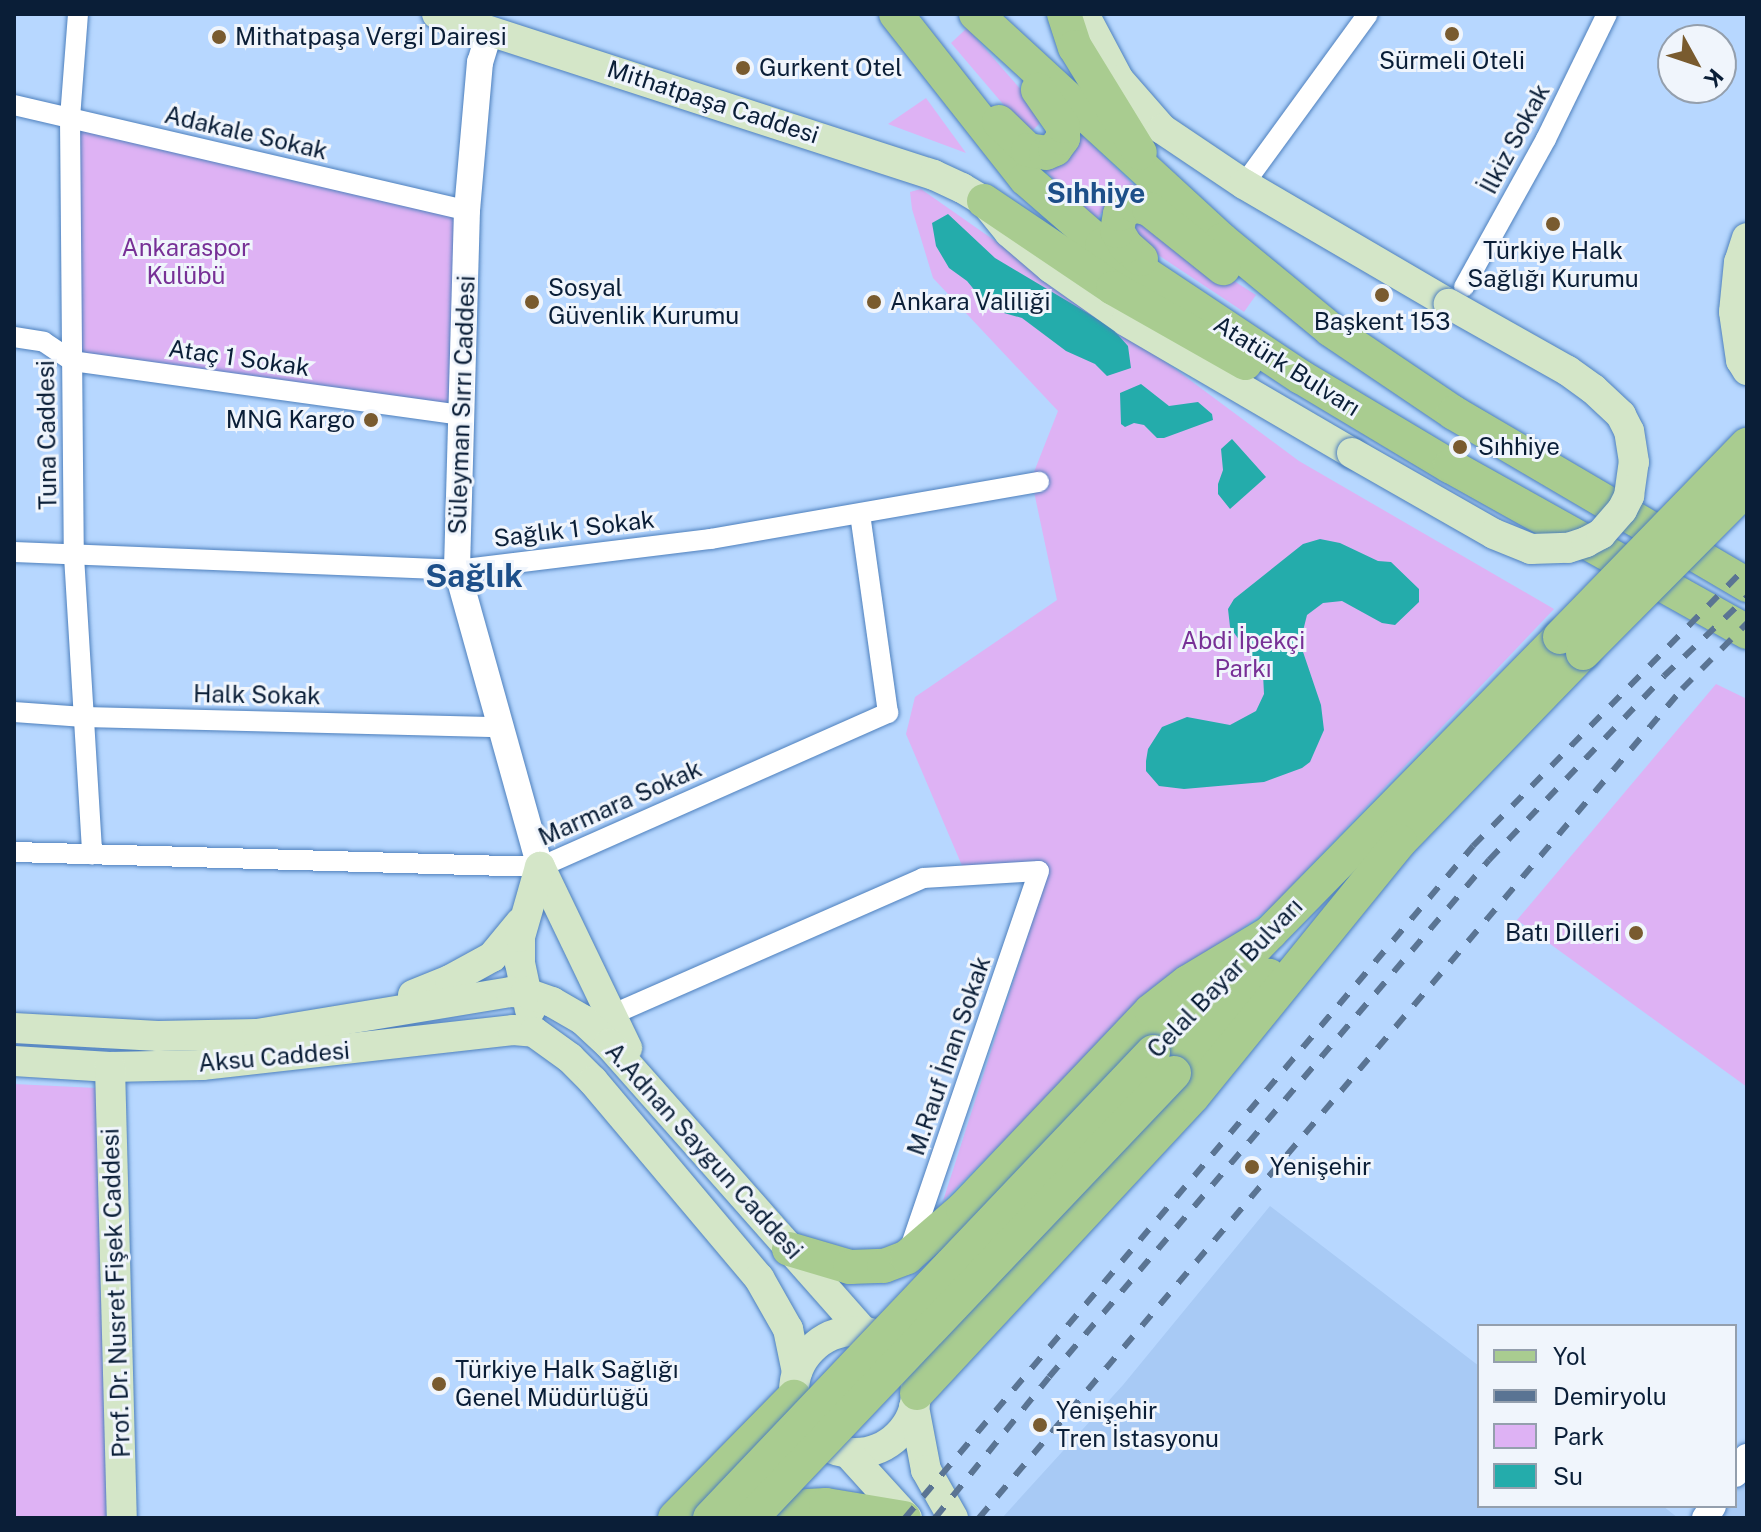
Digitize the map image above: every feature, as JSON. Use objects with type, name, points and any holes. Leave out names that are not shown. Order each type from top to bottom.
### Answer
[{"type":"main road","name":"Mithatpaşa Caddesi","points":[[437,14],[493,22],[934,175],[984,201]]},
{"type":"main road","name":"Atatürk Bulvarı","points":[[896,14],[1037,192],[1102,245],[1301,377],[1450,466],[1747,632]]},
{"type":"main road","points":[[1064,14],[1075,47],[1153,178]]},
{"type":"main road","points":[[984,201],[1022,245],[1126,321],[1494,534],[1531,549],[1568,548],[1601,534],[1622,510],[1629,496],[1634,462],[1629,431],[1621,415],[1593,389],[1457,295],[1244,184],[1184,147],[1144,112],[1119,80],[1084,14]]},
{"type":"main road","name":"Atatürk Bulvarı","points":[[977,15],[1153,178],[1331,330],[1454,413],[1747,585]]},
{"type":"main road","points":[[926,53],[1021,145],[1036,152],[1053,150],[1064,134],[1061,119],[977,15]]},
{"type":"main road","points":[[984,201],[1113,288],[1230,356],[1265,370],[1301,377]]},
{"type":"main road","points":[[1208,315],[1126,246],[1117,231],[1122,211],[1134,205],[1149,209],[1219,266],[1331,330]]},
{"type":"main road","points":[[1747,238],[1739,262],[1734,312],[1741,360],[1747,370]]},
{"type":"main road","name":"Celal Bayar Bulvarı","points":[[710,1518],[1164,1062],[1400,841],[1747,445]]},
{"type":"main road","name":"Celal Bayar Bulvarı","points":[[751,1518],[1164,1062],[1270,933],[1572,645],[1747,488]]},
{"type":"main road","points":[[778,1518],[842,1451],[876,1449],[889,1442],[908,1421],[915,1400],[1193,1096],[1400,841]]},
{"type":"main road","points":[[534,1032],[520,963],[521,922],[540,867]]},
{"type":"main road","points":[[540,867],[609,1016],[648,1089]]},
{"type":"main road","points":[[348,1021],[472,969],[500,949],[521,922]]},
{"type":"main road","points":[[789,1249],[850,1267],[884,1266],[907,1257],[963,1209],[1151,1011],[1188,982],[1270,933]]},
{"type":"main road","name":"A.Adnan Saygun Caddesi","points":[[526,993],[560,1006],[583,1020],[864,1332],[878,1335],[902,1353],[909,1365],[926,1470],[953,1518]]},
{"type":"main road","name":"Aksu Caddesi","points":[[14,1028],[207,1036],[294,1030],[488,995],[526,993]]},
{"type":"main road","name":"A.Adnan Saygun Caddesi","points":[[534,1032],[570,1058],[593,1081],[759,1278],[788,1329],[796,1384],[807,1429],[842,1451],[906,1518]]},
{"type":"main road","name":"Aksu Caddesi","points":[[14,1061],[110,1067],[255,1062],[471,1035],[534,1032]]},
{"type":"main road","name":"Prof. Dr. Nusret Fişek Caddesi","points":[[110,1067],[122,1518]]},
{"type":"main road","points":[[675,1518],[796,1384],[812,1349],[823,1340],[850,1331],[864,1332]]},
{"type":"main road","points":[[778,1518],[808,1506],[826,1505],[906,1518]]},
{"type":"street","name":"Tuna Caddesi","points":[[78,14],[70,119],[74,556],[92,854]]},
{"type":"street","name":"İlkiz Sokak","points":[[1457,295],[1546,139],[1607,14]]},
{"type":"street","points":[[1244,184],[1364,17]]},
{"type":"street","name":"Süleyman Sırrı Caddesi","points":[[493,22],[480,62],[467,210],[457,570],[540,867]]},
{"type":"street","name":"Adakale Sokak","points":[[14,105],[467,210]]},
{"type":"street","name":"Ataç 1 Sokak","points":[[14,337],[44,342],[72,361],[461,415]]},
{"type":"street","name":"Sağlık 1 Sokak","points":[[14,552],[457,570],[711,539],[1039,482]]},
{"type":"street","name":"Marmara Sokak","points":[[14,852],[540,867],[888,713],[860,515]]},
{"type":"street","name":"Halk Sokak","points":[[14,712],[84,717],[500,727]]},
{"type":"street","name":"M.Rauf İnan Sokak","points":[[609,1016],[923,878],[1039,871],[907,1257]]},
{"type":"shaded area","points":[[1270,1206],[1477,1364],[1477,1508],[1666,1508],[1678,1518],[1002,1518],[1123,1385]]},
{"type":"shaded area","points":[[1747,1457],[1747,1518],[1705,1518],[1712,1508],[1737,1508],[1737,1471]]},
{"type":"green space","points":[[967,28],[1037,108],[1041,122],[1033,130],[1019,123],[951,43]]},
{"type":"green space","points":[[926,98],[966,153],[888,124]]},
{"type":"green space","name":"Ankaraspor Kulübü","points":[[70,119],[467,210],[461,415],[72,361]]},
{"type":"green space","points":[[1077,130],[1145,196],[1108,205],[1095,221],[1072,199],[1044,169]]},
{"type":"green space","name":"Abdi İpekçi Parkı","points":[[921,189],[1128,334],[1299,461],[1554,609],[1271,907],[1149,997],[943,1201],[1049,870],[1041,862],[963,868],[906,734],[915,697],[1057,600],[1030,473],[1034,472],[1058,411],[933,278],[912,209],[910,192]]},
{"type":"green space","points":[[1136,218],[1256,295],[1244,312],[1134,239]]},
{"type":"green space","points":[[1716,684],[1747,699],[1747,1087],[1517,920]]},
{"type":"green space","points":[[14,1084],[96,1088],[122,1518],[14,1518]]},
{"type":"water","points":[[948,214],[995,258],[1111,327],[1128,346],[1131,368],[1107,376],[1095,364],[1066,351],[1022,318],[990,309],[967,281],[949,268],[936,246],[932,223]]},
{"type":"water","points":[[1141,384],[1169,406],[1198,402],[1212,414],[1213,420],[1164,438],[1157,438],[1144,425],[1134,423],[1125,427],[1121,424],[1120,393]]},
{"type":"water","points":[[1232,439],[1266,477],[1230,509],[1218,494],[1218,484],[1223,470],[1221,449]]},
{"type":"water","points":[[1320,539],[1340,543],[1378,561],[1391,562],[1419,589],[1419,602],[1395,625],[1382,623],[1342,601],[1323,603],[1307,615],[1300,643],[1321,705],[1324,730],[1310,762],[1302,768],[1264,782],[1184,789],[1159,786],[1146,771],[1146,761],[1148,749],[1162,727],[1187,717],[1230,725],[1256,711],[1264,694],[1263,674],[1230,627],[1228,609],[1234,599],[1303,544]]},
{"type":"railway","points":[[905,1518],[1473,846],[1747,566]]},
{"type":"railway","points":[[935,1518],[1049,1377],[1489,860],[1664,676],[1747,597]]},
{"type":"railway","points":[[979,1518],[1682,689],[1747,623]]},
{"type":"place","name":"Sürmeli Oteli","points":[[1452,34]]},
{"type":"place","name":"Mithatpaşa Vergi Dairesi","points":[[219,37]]},
{"type":"place","name":"Gurkent Otel","points":[[743,68]]},
{"type":"place","name":"Türkiye Halk Sağlığı Kurumu","points":[[1553,224]]},
{"type":"place","name":"Başkent 153","points":[[1382,295]]},
{"type":"place","name":"Sosyal Güvenlik Kurumu","points":[[532,302]]},
{"type":"place","name":"Ankara Valiliği","points":[[874,302]]},
{"type":"place","name":"MNG Kargo","points":[[371,420]]},
{"type":"place","name":"Sıhhiye","points":[[1460,447]]},
{"type":"place","name":"Batı Dilleri","points":[[1636,933]]},
{"type":"place","name":"Yenişehir","points":[[1252,1167]]},
{"type":"place","name":"Türkiye Halk Sağlığı Genel Müdürlüğü","points":[[439,1384]]},
{"type":"place","name":"Yenişehir Tren İstasyonu","points":[[1040,1425]]},
{"type":"district","name":"Sıhhiye","points":[[1096,193]]},
{"type":"district","name":"Sağlık","points":[[474,576]]}]
